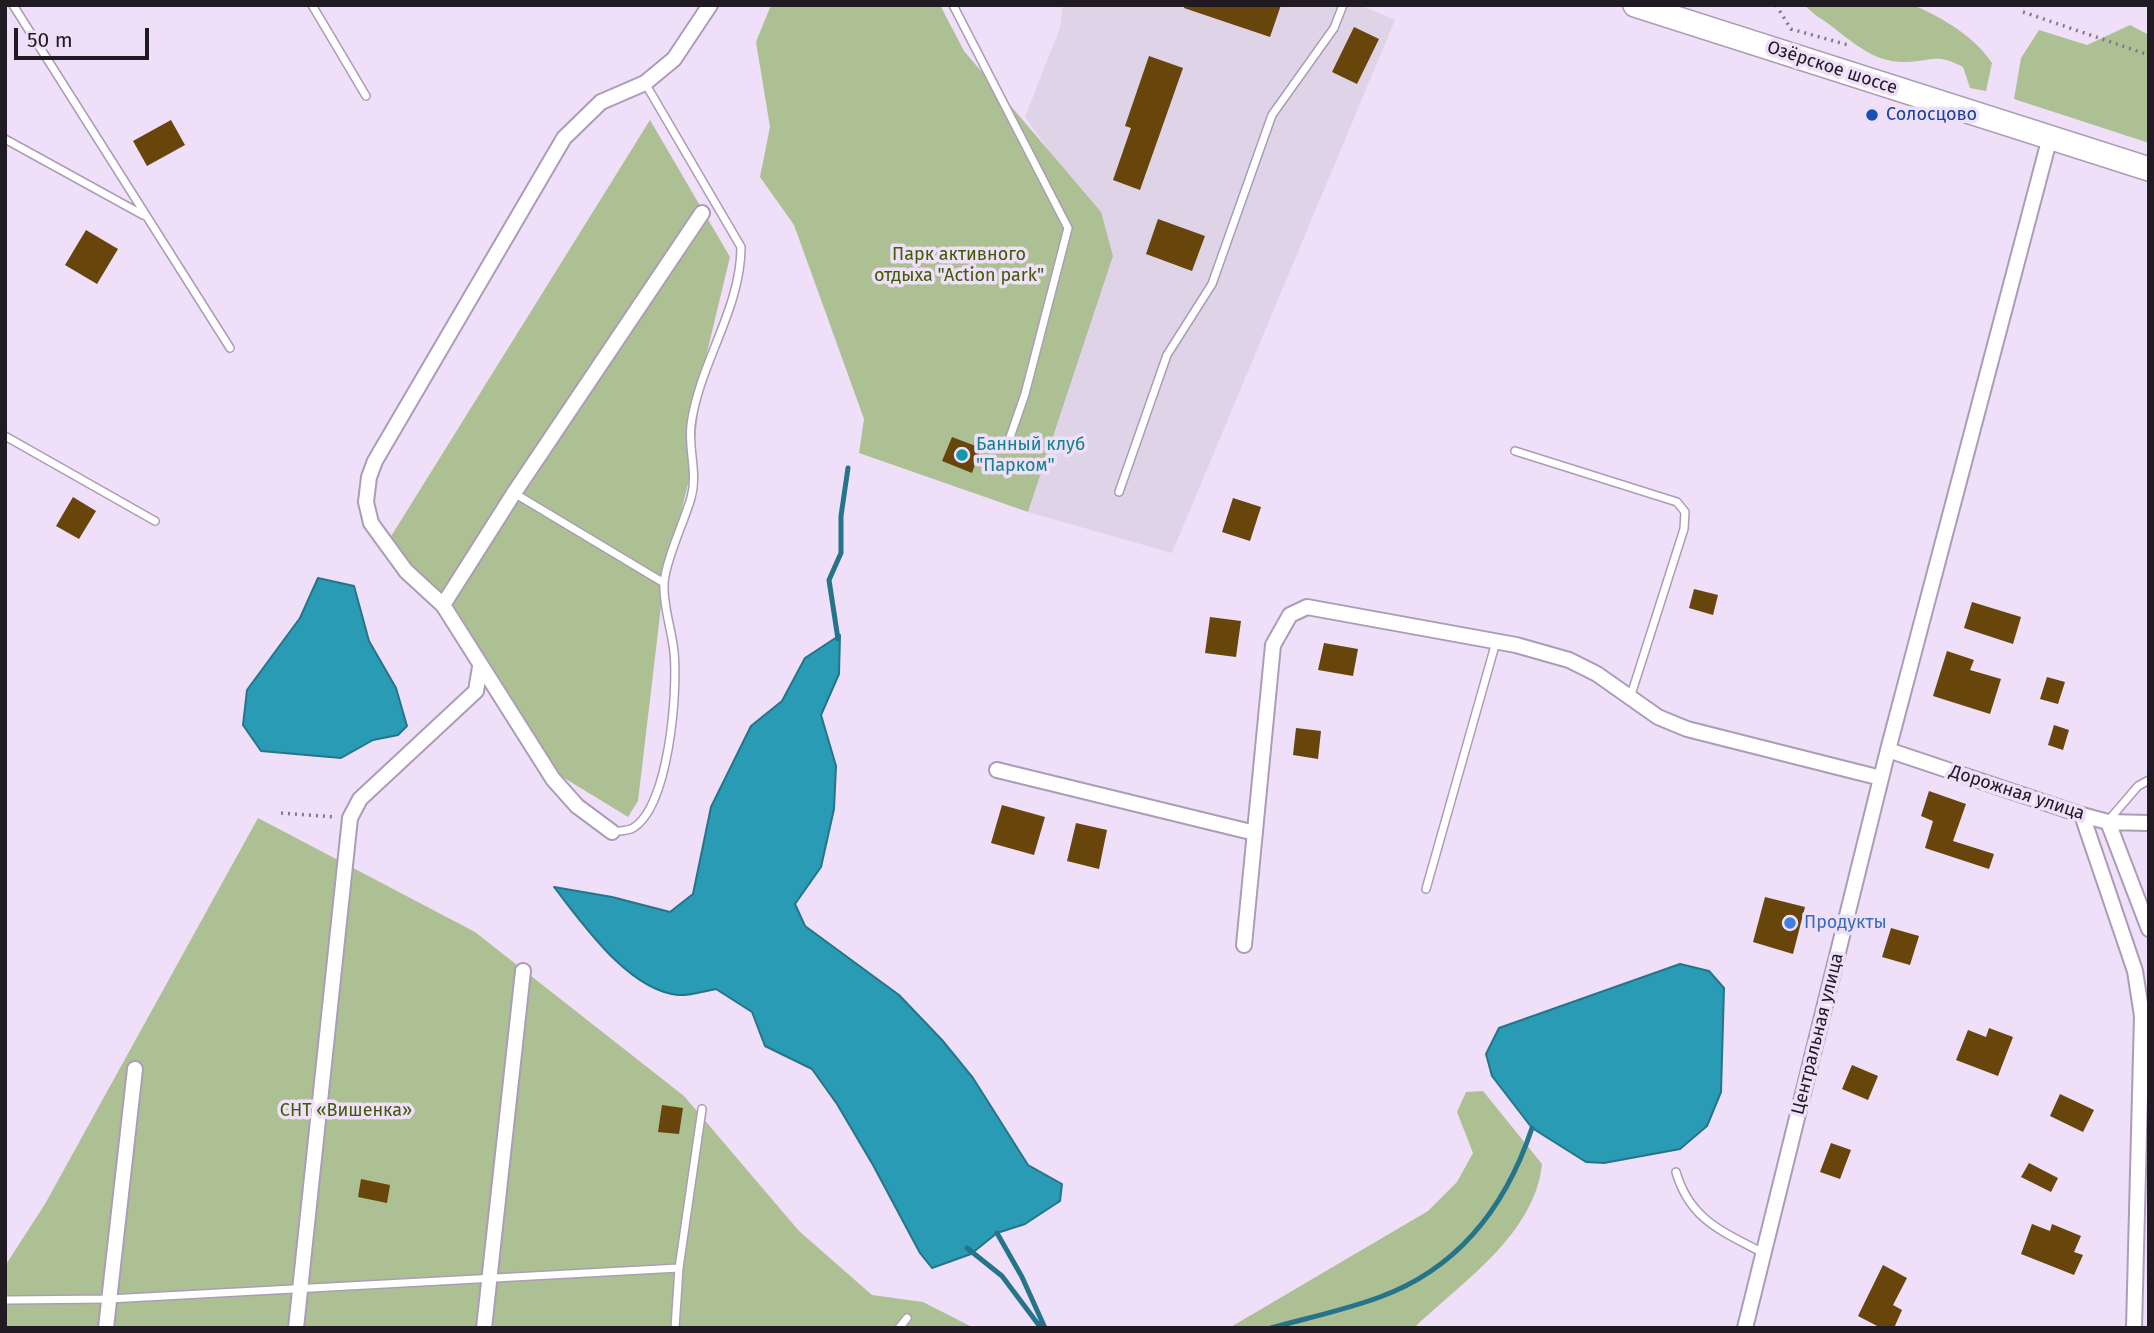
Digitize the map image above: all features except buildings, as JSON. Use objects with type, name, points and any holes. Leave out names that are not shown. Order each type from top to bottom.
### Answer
[{"type":"main road","name":"Озёрское шоссе","points":[[1635,5],[2149,169]]},
{"type":"street","points":[[612,832],[577,806],[553,779],[443,605],[406,571],[371,523],[366,502],[369,477],[564,138],[601,102],[645,83],[674,58],[710,5]]},
{"type":"street","name":"Центральная улица","points":[[1745,1328],[1888,750],[2050,137]]},
{"type":"street","points":[[443,605],[514,493],[702,213]]},
{"type":"street","points":[[1244,945],[1273,645],[1290,615],[1307,607],[1496,642],[1569,660],[1597,674],[1658,717],[1687,729],[1881,778]]},
{"type":"street","points":[[296,1328],[350,818],[360,799],[476,691],[480,667]]},
{"type":"street","name":"Дорожная улица","points":[[1888,750],[2082,815],[2108,822],[2149,823]]},
{"type":"street","points":[[997,770],[1255,833]]},
{"type":"street","points":[[2082,815],[2135,971],[2142,1016],[2134,1328]]},
{"type":"street","points":[[2108,822],[2149,929]]},
{"type":"street","points":[[484,1328],[523,971]]},
{"type":"street","points":[[106,1328],[135,1069]]},
{"type":"lane","points":[[13,5],[230,348]]},
{"type":"lane","points":[[312,5],[366,96]]},
{"type":"lane","points":[[953,5],[1068,228],[1025,394],[1008,443]]},
{"type":"lane","points":[[1119,492],[1167,355],[1212,284],[1272,115],[1334,28],[1343,5]]},
{"type":"lane","points":[[612,832],[632,829],[648,812],[658,789],[676,696],[674,653],[664,583],[692,495],[695,477],[691,427],[697,401],[741,271],[741,247],[645,83]]},
{"type":"lane","points":[[5,139],[145,216]]},
{"type":"lane","points":[[5,436],[155,521]]},
{"type":"lane","points":[[1515,451],[1677,502],[1685,512],[1684,530],[1630,699]]},
{"type":"lane","points":[[514,493],[664,583]]},
{"type":"lane","points":[[1426,889],[1496,642]]},
{"type":"lane","points":[[2108,822],[2138,786],[2149,780]]},
{"type":"lane","points":[[675,1328],[679,1268],[702,1109]]},
{"type":"lane","points":[[1676,1172],[1688,1204],[1703,1218],[1763,1253]]},
{"type":"lane","points":[[7,1300],[109,1299],[679,1268]]},
{"type":"lane","points":[[899,1328],[907,1318]]},
{"type":"path","points":[[1776,5],[1791,29],[1848,45]]},
{"type":"path","points":[[2023,12],[2149,55]]},
{"type":"path","points":[[281,813],[350,818]]},
{"type":"shaded area","points":[[1063,5],[1360,5],[1395,20],[1172,553],[1028,512],[1113,256],[1055,159],[1025,117],[1060,28]]},
{"type":"green space","name":"Парк активного отдыха \"Action park\"","points":[[771,5],[940,5],[964,51],[1101,212],[1113,256],[1028,512],[859,453],[864,419],[794,225],[760,177],[770,127],[756,42]]},
{"type":"green space","points":[[1805,5],[1913,5],[1924,10],[1957,29],[1985,53],[1992,63],[1986,91],[1970,88],[1963,67],[1947,60],[1906,62],[1874,55],[1856,45]]},
{"type":"green space","points":[[2130,25],[2149,35],[2149,143],[2014,99],[2021,58],[2039,30],[2087,45]]},
{"type":"green space","points":[[650,120],[730,257],[702,373],[692,468],[664,581],[638,801],[628,817],[561,776],[449,598],[385,546]]},
{"type":"green space","name":"СНТ «Вишенка»","points":[[258,818],[475,932],[684,1096],[799,1231],[872,1295],[923,1302],[974,1328],[5,1328],[5,1266],[45,1204]]},
{"type":"green space","points":[[1483,1091],[1542,1164],[1537,1189],[1526,1212],[1512,1234],[1475,1273],[1413,1328],[1229,1328],[1428,1211],[1457,1182],[1473,1153],[1457,1112],[1466,1092]]},
{"type":"water","points":[[318,578],[354,586],[369,641],[396,688],[407,726],[398,735],[373,740],[341,758],[261,751],[243,725],[247,690],[300,618]]},
{"type":"water","points":[[840,635],[839,674],[821,715],[836,766],[834,809],[821,867],[795,904],[805,926],[899,995],[942,1040],[973,1078],[1028,1165],[1062,1184],[1060,1201],[1025,1224],[997,1233],[971,1254],[932,1268],[920,1253],[837,1104],[812,1069],[765,1046],[752,1012],[716,989],[678,995],[642,981],[608,953],[554,887],[612,897],[670,912],[693,894],[711,807],[751,726],[782,701],[805,658]]},
{"type":"water","points":[[1680,964],[1709,971],[1724,988],[1721,1092],[1707,1126],[1680,1149],[1604,1163],[1586,1162],[1532,1128],[1492,1076],[1486,1054],[1499,1028]]},
{"type":"waterway","points":[[838,639],[829,580],[841,553],[841,516],[848,468]]},
{"type":"waterway","points":[[1271,1328],[1380,1297],[1408,1285],[1433,1269],[1476,1231],[1493,1208],[1508,1183],[1532,1128]]},
{"type":"waterway","points":[[997,1233],[1022,1277],[1045,1328]]},
{"type":"waterway","points":[[967,1248],[1002,1276],[1041,1328]]},
{"type":"place","name":"Солосцово","points":[[1872,115]]},
{"type":"place","name":"Банный клуб \"Парком\"","points":[[962,455]]},
{"type":"place","name":"Продукты","points":[[1790,923]]}]
